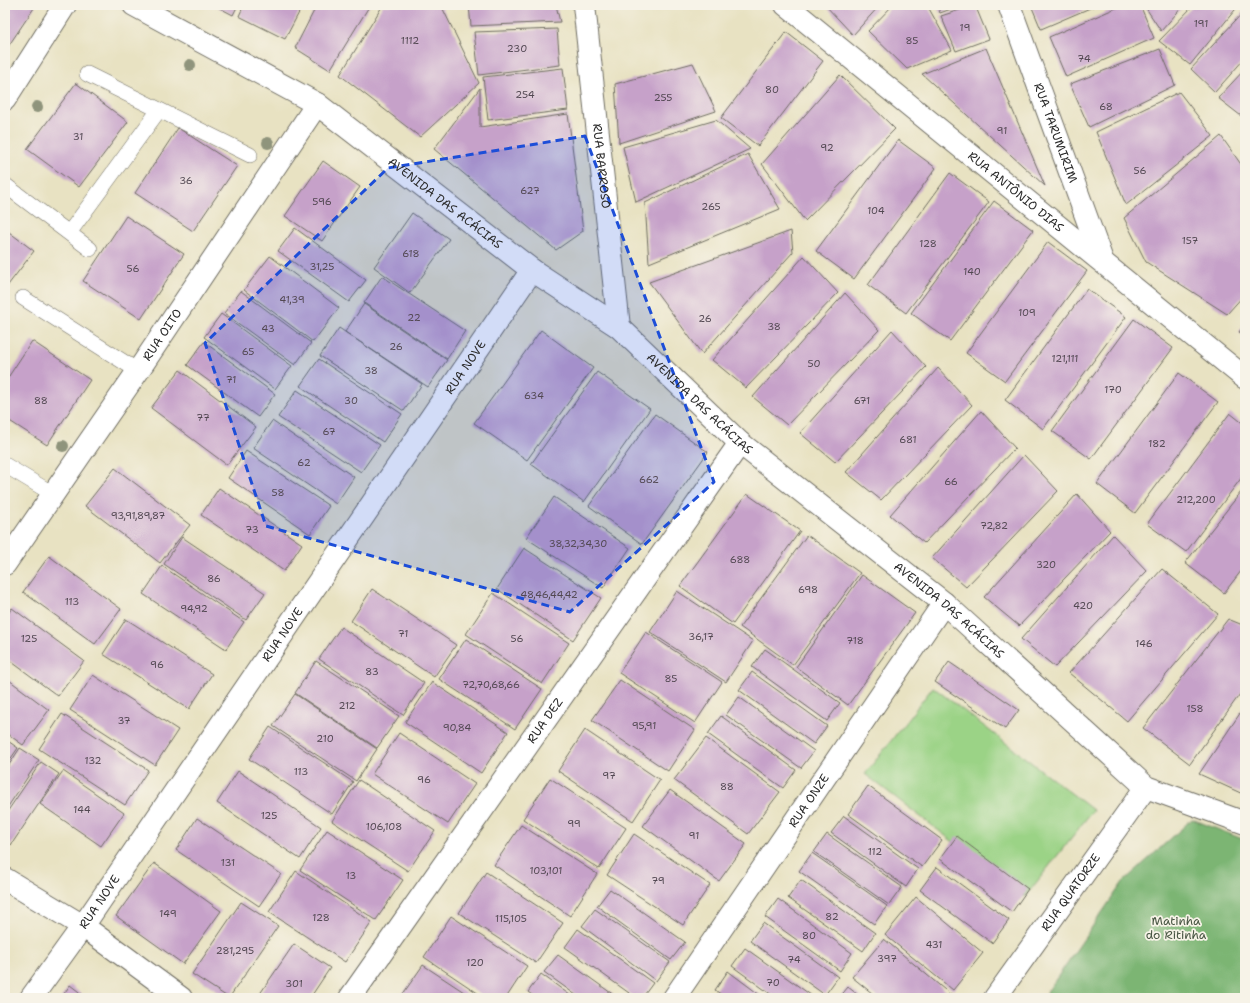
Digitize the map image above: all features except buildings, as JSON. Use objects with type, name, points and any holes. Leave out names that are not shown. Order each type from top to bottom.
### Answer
[{"type":"street","points":[[5,99],[64,5]]},
{"type":"street","name":"AVENIDA DAS ACÁCIAS","points":[[134,5],[317,104],[532,270],[618,327],[740,443],[944,603],[1146,787],[1245,823]]},
{"type":"street","name":"RUA BARROSO","points":[[584,5],[618,327]]},
{"type":"street","name":"RUA ANTÔNIO DIAS","points":[[786,5],[1102,260],[1245,378]]},
{"type":"street","name":"RUA TARUMIRIM","points":[[1009,5],[1102,260]]},
{"type":"street","name":"RUA OITO","points":[[5,564],[138,371],[317,104]]},
{"type":"street","name":"RUA NOVE","points":[[31,998],[83,926],[532,270]]},
{"type":"street","name":"RUA DEZ","points":[[350,998],[740,443]]},
{"type":"street","name":"RUA ONZE","points":[[674,998],[944,603]]},
{"type":"street","name":"RUA QUATORZE","points":[[995,998],[1146,787]]},
{"type":"street","points":[[5,878],[83,926],[181,998]]},
{"type":"lane","points":[[87,74],[250,155]]},
{"type":"lane","points":[[69,233],[159,110]]},
{"type":"lane","points":[[5,185],[90,249]]},
{"type":"lane","points":[[23,298],[138,371]]},
{"type":"lane","points":[[5,465],[53,494]]},
{"type":"highlighted area","points":[[585,136],[714,482],[570,612],[266,526],[205,343],[388,168]]},
{"type":"green space","points":[[933,687],[1093,810],[1025,897],[865,774]]},
{"type":"green space","name":"Matinha do Ritinha","points":[[1192,819],[1245,840],[1245,998],[1043,998],[1123,882]]}]
